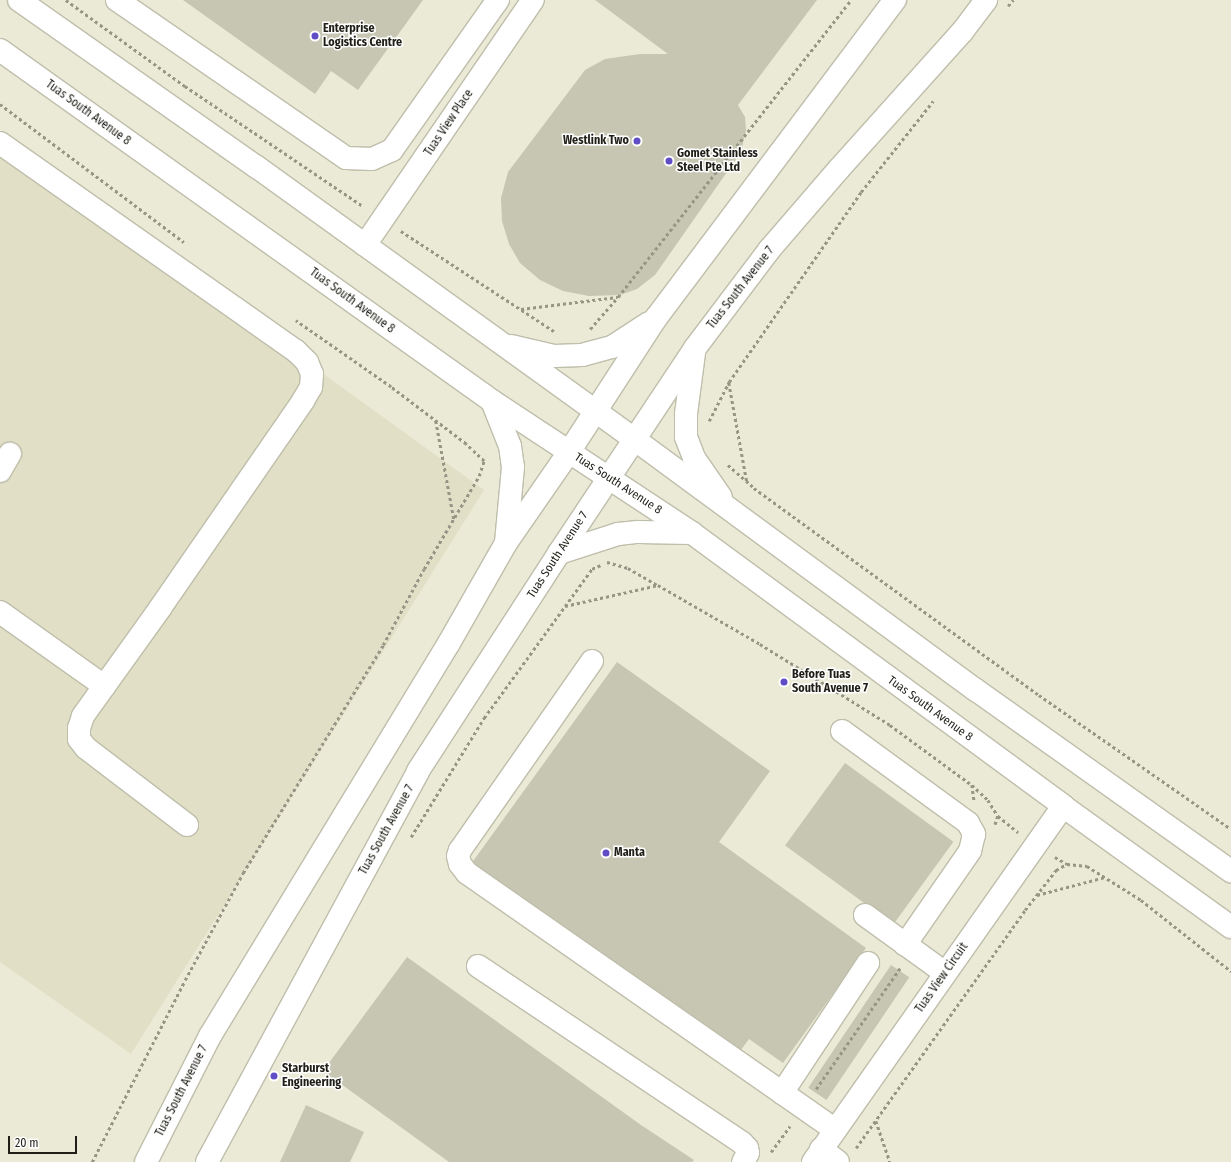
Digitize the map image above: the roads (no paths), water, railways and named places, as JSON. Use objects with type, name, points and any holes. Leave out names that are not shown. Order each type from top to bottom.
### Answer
[{"type":"street","points":[[19,0],[365,245],[634,439],[976,690],[1231,872]]},
{"type":"street","points":[[118,0],[346,158],[372,159],[392,150],[498,0]]},
{"type":"street","name":"Tuas View Place","points":[[365,245],[533,0]]},
{"type":"street","name":"Tuas South Avenue 7","points":[[146,1162],[210,1036],[449,643],[506,543],[569,452],[656,318],[894,0]]},
{"type":"street","name":"Tuas South Avenue 7","points":[[207,1162],[418,771],[559,553],[695,348],[770,250],[838,170],[962,32],[995,6]]},
{"type":"street","name":"Tuas South Avenue 8","points":[[0,50],[492,401],[692,533],[1063,806],[1231,927]]},
{"type":"street","points":[[0,143],[296,351],[307,362],[312,374],[311,387],[303,401],[170,594],[83,716],[79,728],[79,739],[86,748],[188,825]]},
{"type":"street","points":[[500,343],[554,356],[582,354],[612,347],[656,318]]},
{"type":"street","points":[[695,348],[686,414],[686,436],[694,458],[731,511]]},
{"type":"street","points":[[492,401],[510,446],[513,467],[506,543]]},
{"type":"street","points":[[559,553],[618,534],[638,532],[692,533]]},
{"type":"street","points":[[0,612],[104,686]]},
{"type":"street","points":[[592,661],[460,850],[458,856],[460,864],[467,873],[836,1130]]},
{"type":"street","points":[[842,731],[968,823],[974,834],[970,851],[909,947]]},
{"type":"street","name":"Tuas View Circuit","points":[[832,1156],[836,1130],[1063,806]]},
{"type":"street","points":[[865,915],[945,974]]},
{"type":"street","points":[[782,1093],[868,963]]},
{"type":"street","points":[[478,966],[742,1143],[747,1148],[748,1153],[743,1162]]},
{"type":"place","name":"Enterprise Logistics Centre","points":[[315,36]]},
{"type":"place","name":"Westlink Two","points":[[637,141]]},
{"type":"place","name":"Gomet Stainless Steel Pte Ltd","points":[[669,161]]},
{"type":"place","name":"Before Tuas South Avenue 7","points":[[784,682]]},
{"type":"place","name":"Manta","points":[[606,853]]},
{"type":"place","name":"Starburst Engineering","points":[[274,1076]]}]
